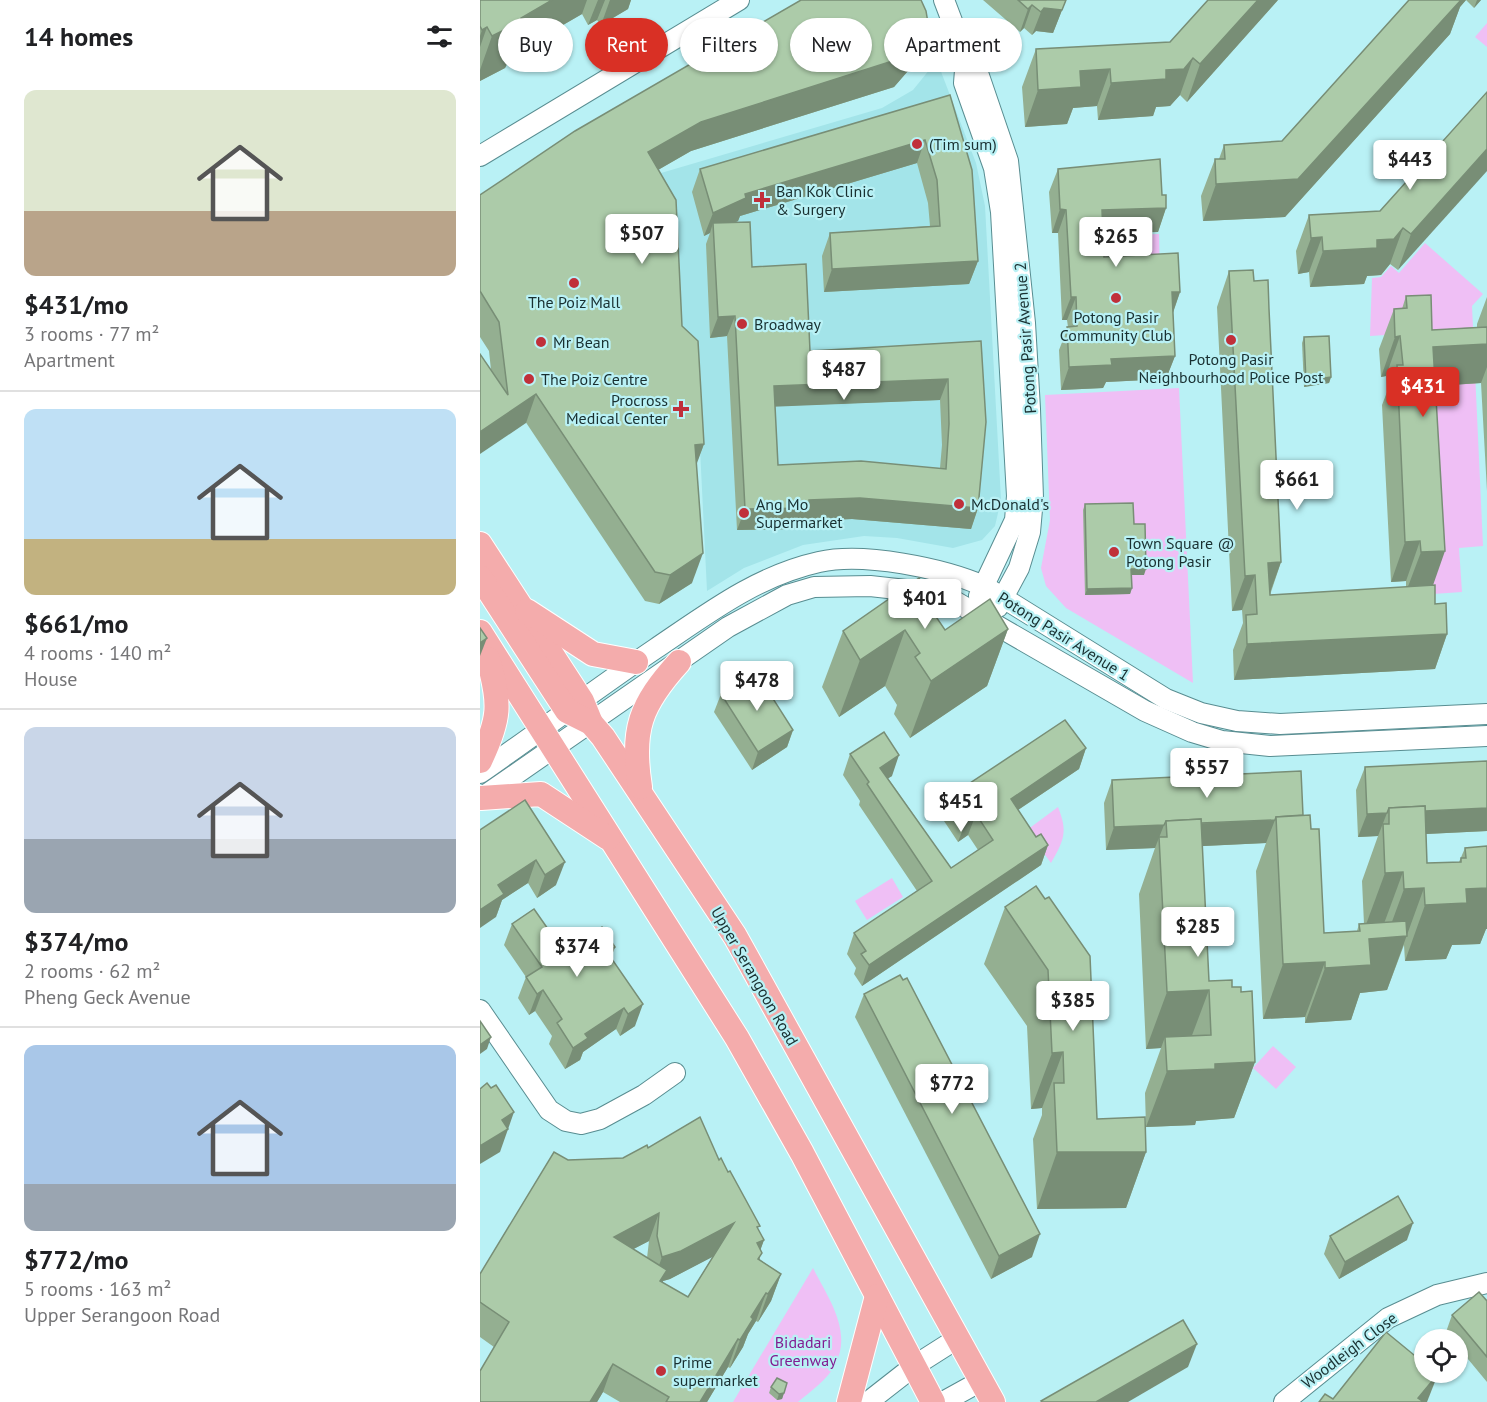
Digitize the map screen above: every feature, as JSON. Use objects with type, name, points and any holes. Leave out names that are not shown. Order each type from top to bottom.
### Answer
[{"type":"main road","points":[[480,544],[580,712]]},
{"type":"main road","name":"Upper Serangoon Road","points":[[480,577],[642,795],[735,936],[987,1392]]},
{"type":"main road","points":[[517,605],[593,654],[636,662]]},
{"type":"main road","points":[[481,633],[527,710],[548,738],[737,1038],[802,1153],[933,1402]]},
{"type":"main road","points":[[480,761],[496,726],[498,703],[481,633]]},
{"type":"main road","points":[[642,795],[635,756],[638,722],[663,680],[680,662]]},
{"type":"main road","points":[[481,799],[541,794],[612,841]]},
{"type":"main road","points":[[849,1402],[877,1296]]},
{"type":"street","points":[[480,156],[739,0]]},
{"type":"street","name":"Potong Pasir Avenue 2","points":[[944,0],[951,18]]},
{"type":"street","name":"Potong Pasir Avenue 2","points":[[965,72],[964,82],[994,168],[1001,212],[1017,496],[1015,520],[972,610]]},
{"type":"street","name":"Potong Pasir Avenue 2","points":[[978,72],[1008,161],[1025,322],[1033,498],[1030,532],[1024,553],[1004,598],[991,620]]},
{"type":"street","name":"Potong Pasir Avenue 1","points":[[548,738],[636,662],[746,588],[780,574],[821,562],[865,561],[927,568],[984,586],[1166,699],[1201,713],[1237,721],[1280,724],[1487,714]]},
{"type":"street","name":"Potong Pasir Avenue 1","points":[[548,738],[580,712],[616,703],[747,616],[787,595],[814,587],[896,587],[924,592],[972,610],[1145,711],[1192,732],[1222,741],[1280,746],[1487,736]]},
{"type":"street","points":[[480,773],[548,738]]},
{"type":"street","points":[[481,799],[548,738]]},
{"type":"street","points":[[480,1010],[549,1110],[566,1122],[581,1124],[600,1119],[644,1095],[675,1073]]},
{"type":"street","name":"Woodleigh Close","points":[[1284,1402],[1388,1318],[1437,1295],[1487,1283]]},
{"type":"street","points":[[868,1402],[914,1366],[958,1338]]},
{"type":"street","points":[[943,1402],[987,1392]]},
{"type":"shaded area","points":[[928,72],[941,72],[976,163],[985,206],[1001,500],[995,526],[982,540],[953,548],[897,538],[864,536],[803,545],[744,568],[707,591],[696,367],[679,352],[644,178],[882,108],[913,90]]},
{"type":"green space","points":[[1487,23],[1487,47],[1475,37]]},
{"type":"green space","points":[[1159,234],[1160,276],[1098,278],[1097,236]]},
{"type":"green space","points":[[1425,243],[1483,294],[1472,306],[1483,546],[1459,548],[1462,592],[1433,594],[1418,333],[1370,336],[1372,278],[1381,277],[1391,266],[1399,273]]},
{"type":"green space","points":[[1179,388],[1193,683],[1066,608],[1046,586],[1041,568],[1050,520],[1045,395]]},
{"type":"green space","points":[[1058,807],[1064,830],[1059,848],[1051,863],[1027,830]]},
{"type":"green space","points":[[892,878],[903,897],[867,920],[855,901]]},
{"type":"green space","points":[[1273,1046],[1296,1067],[1276,1089],[1253,1068]]},
{"type":"green space","name":"Bidadari Greenway","points":[[813,1268],[831,1303],[840,1327],[840,1352],[835,1365],[823,1380],[798,1402],[733,1402]]},
{"type":"building","points":[[480,0],[552,0],[521,18],[498,18],[498,33],[492,36],[487,27],[482,30]]},
{"type":"building","name":"The Poiz Mall","points":[[801,0],[921,0],[927,18],[884,18],[884,64],[872,68],[872,18],[790,18],[790,72],[858,72],[701,122],[648,152],[676,200],[682,326],[698,341],[704,444],[695,445],[703,553],[670,575],[655,572],[536,394],[480,432],[480,354],[508,395],[499,322],[480,291],[480,195],[575,131],[680,70],[680,72],[778,72],[778,18],[770,18]]},
{"type":"building","points":[[1018,0],[1066,0],[1062,10],[1044,8],[1041,12],[1032,5],[1028,9]]},
{"type":"building","points":[[1208,0],[1258,0],[1200,64],[1193,58],[1184,69],[1166,70],[1166,79],[1111,83],[1110,69],[1080,71],[1081,87],[1038,90],[1036,49],[1170,42]]},
{"type":"building","points":[[1409,0],[1461,0],[1298,179],[1216,184],[1215,159],[1225,159],[1224,145],[1282,141]]},
{"type":"building","points":[[1487,92],[1487,149],[1411,234],[1403,228],[1394,239],[1377,240],[1377,248],[1323,251],[1322,237],[1311,238],[1309,215],[1380,211]]},
{"type":"building","points":[[950,95],[972,170],[978,261],[832,269],[830,233],[940,226],[937,180],[925,140],[745,194],[746,198],[713,213],[700,169]]},
{"type":"building","name":"Potong Pasir Community Club","points":[[1160,159],[1162,195],[1166,195],[1166,208],[1102,210],[1104,257],[1178,253],[1180,292],[1172,292],[1175,356],[1111,359],[1112,365],[1069,367],[1067,327],[1077,326],[1076,297],[1071,297],[1066,210],[1060,209],[1058,169]]},
{"type":"building","points":[[750,222],[752,267],[806,264],[810,351],[981,341],[986,422],[978,508],[860,498],[809,500],[809,508],[745,509],[735,316],[718,317],[713,223]],"holes":[[[948,379],[949,424],[946,469],[861,461],[778,465],[774,386]]]},
{"type":"building","points":[[1253,270],[1254,281],[1268,280],[1281,562],[1268,563],[1270,595],[1435,585],[1435,604],[1446,603],[1447,634],[1247,644],[1246,615],[1257,614],[1255,575],[1245,576],[1229,271]]},
{"type":"building","points":[[1431,295],[1432,330],[1487,327],[1487,344],[1433,347],[1445,551],[1421,552],[1420,541],[1405,542],[1397,365],[1403,365],[1400,336],[1395,337],[1394,309],[1407,308],[1406,296]]},
{"type":"building","points":[[1329,336],[1331,377],[1306,381],[1304,337]]},
{"type":"building","name":"Town Square @ Potong Pasir","points":[[1133,503],[1134,524],[1145,524],[1146,569],[1131,569],[1132,588],[1087,589],[1085,504]]},
{"type":"building","points":[[919,578],[934,601],[928,605],[945,630],[990,599],[1008,629],[931,681],[915,657],[920,653],[905,630],[860,660],[843,631]]},
{"type":"building","points":[[480,628],[487,638],[480,643]]},
{"type":"building","points":[[756,672],[793,730],[758,752],[721,694]]},
{"type":"building","points":[[1065,720],[1086,748],[1011,799],[1036,837],[1041,834],[1048,845],[869,965],[861,954],[866,951],[854,933],[932,881],[867,784],[869,782],[850,754],[884,732],[899,755],[880,768],[951,868],[993,840],[976,814],[966,821],[949,797]]},
{"type":"building","points":[[1487,761],[1487,808],[1425,811],[1425,806],[1389,808],[1387,813],[1367,814],[1365,767]]},
{"type":"building","points":[[1301,771],[1303,815],[1276,817],[1275,820],[1201,823],[1201,819],[1166,821],[1164,825],[1114,827],[1112,780]]},
{"type":"building","points":[[525,800],[565,862],[545,875],[536,860],[498,885],[504,894],[480,910],[480,830]]},
{"type":"building","points":[[1425,806],[1427,863],[1461,862],[1461,858],[1466,858],[1465,848],[1487,846],[1487,888],[1466,889],[1467,903],[1425,905],[1424,888],[1404,889],[1403,872],[1385,873],[1383,824],[1389,824],[1389,808]]},
{"type":"building","points":[[1310,815],[1311,829],[1319,829],[1324,933],[1360,931],[1359,924],[1406,921],[1407,936],[1369,939],[1371,965],[1325,968],[1325,962],[1283,964],[1276,817]]},
{"type":"building","points":[[1201,819],[1209,981],[1232,980],[1232,987],[1241,987],[1241,992],[1252,991],[1255,1062],[1215,1064],[1215,1069],[1167,1071],[1165,1037],[1211,1035],[1209,990],[1167,992],[1159,837],[1167,837],[1166,821]]},
{"type":"building","points":[[1036,886],[1045,899],[1049,897],[1090,956],[1097,1119],[1145,1117],[1146,1152],[1057,1152],[1054,1083],[1064,1083],[1063,1052],[1052,1053],[1048,970],[1005,907]]},
{"type":"building","points":[[534,909],[564,952],[602,927],[615,947],[607,952],[643,1004],[628,1014],[624,1008],[585,1034],[588,1038],[573,1048],[557,1023],[562,1019],[543,990],[537,994],[526,977],[542,967],[512,924]]},
{"type":"building","points":[[900,975],[903,980],[907,978],[1040,1234],[999,1256],[864,994]]},
{"type":"building","points":[[480,1021],[491,1037],[480,1045]]},
{"type":"building","points":[[487,1083],[491,1088],[496,1085],[514,1112],[502,1120],[508,1129],[480,1146],[480,1089]]},
{"type":"building","points":[[700,1117],[719,1160],[721,1158],[728,1172],[730,1171],[760,1226],[757,1227],[764,1240],[757,1243],[762,1253],[758,1259],[781,1274],[768,1294],[766,1293],[751,1317],[753,1319],[740,1340],[738,1339],[700,1402],[666,1402],[669,1397],[613,1364],[590,1402],[480,1402],[480,1371],[509,1322],[480,1302],[480,1274],[554,1152],[568,1160],[623,1158],[647,1145],[648,1148]],"holes":[[[659,1213],[657,1236],[662,1257],[681,1251],[734,1223],[688,1297],[660,1281],[667,1270],[614,1237]]]},
{"type":"building","points":[[1398,1196],[1413,1223],[1345,1262],[1330,1236]]},
{"type":"building","points":[[1479,1292],[1487,1301],[1487,1357],[1468,1334],[1468,1329],[1464,1329],[1452,1315]]},
{"type":"building","points":[[1183,1320],[1197,1344],[1096,1402],[1041,1401]]},
{"type":"building","points":[[1386,1332],[1414,1355],[1414,1383],[1430,1383],[1418,1398],[1421,1402],[1319,1402],[1325,1394],[1333,1399]]},
{"type":"building","points":[[777,1378],[787,1383],[784,1393],[779,1394],[771,1387]]},
{"type":"place","name":"(Tim sum)","points":[[917,144]]},
{"type":"place","name":"Ban Kok Clinic & Surgery","points":[[762,200]]},
{"type":"place","name":"The Poiz Mall","points":[[574,283]]},
{"type":"place","name":"Potong Pasir Community Club","points":[[1116,298]]},
{"type":"place","name":"Broadway","points":[[742,324]]},
{"type":"place","name":"Potong Pasir Neighbourhood Police Post","points":[[1231,340]]},
{"type":"place","name":"Mr Bean","points":[[541,342]]},
{"type":"place","name":"The Poiz Centre","points":[[529,379]]},
{"type":"place","name":"Procross Medical Center","points":[[681,409]]},
{"type":"place","name":"McDonald's","points":[[959,504]]},
{"type":"place","name":"Ang Mo Supermarket","points":[[744,513]]},
{"type":"place","name":"Town Square @ Potong Pasir","points":[[1114,552]]},
{"type":"place","name":"Prime supermarket","points":[[661,1371]]}]
